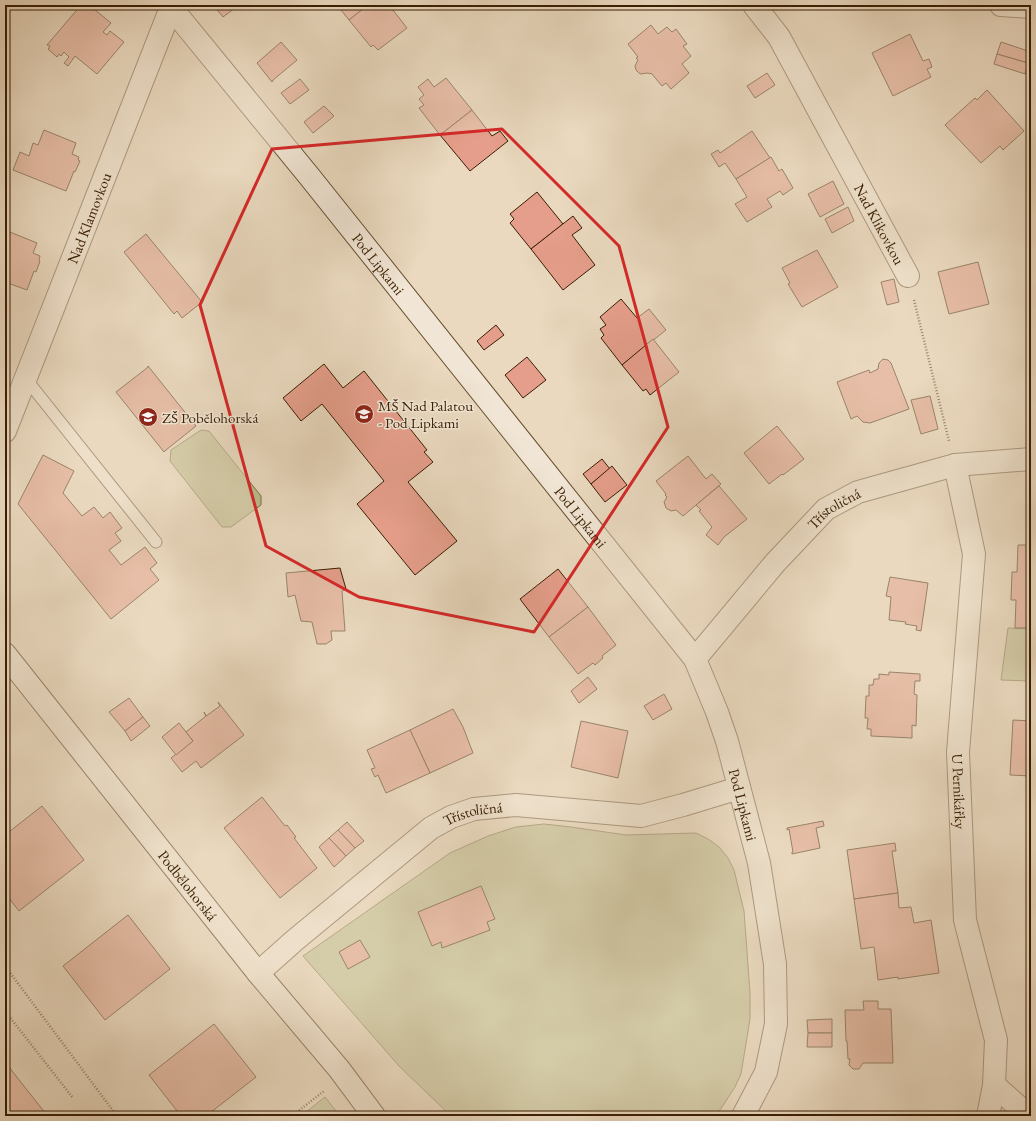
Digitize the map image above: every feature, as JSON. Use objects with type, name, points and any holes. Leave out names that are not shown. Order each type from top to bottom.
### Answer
[{"type":"street","name":"Nad Klikovkou","points":[[754,5],[779,37],[908,276]]},
{"type":"street","points":[[1001,5],[1031,8]]},
{"type":"street","name":"Nad Klamovkou","points":[[5,431],[170,6]]},
{"type":"street","name":"Pod Lipkami","points":[[170,6],[314,182],[695,659],[718,712],[727,741],[759,863],[775,964],[776,1024],[766,1072],[743,1116]]},
{"type":"street","name":"Třístoličná","points":[[695,659],[775,563],[826,509],[858,492],[954,465],[1031,459]]},
{"type":"street","name":"U Pernikářky","points":[[954,465],[974,554],[958,752],[965,920],[996,1040],[994,1085],[988,1116]]},
{"type":"street","name":"Podbělohorská","points":[[5,654],[258,973],[339,1069],[374,1116]]},
{"type":"street","name":"Třístoličná","points":[[258,973],[295,940],[431,828],[451,817],[474,809],[516,805],[641,816],[739,788]]},
{"type":"street","points":[[994,1085],[1029,1116]]},
{"type":"lane","points":[[26,379],[156,542]]},
{"type":"path","name":"Nad Klikovkou","points":[[908,276],[954,465]]},
{"type":"path","points":[[5,966],[117,1116]]},
{"type":"path","points":[[5,1012],[73,1098]]},
{"type":"path","points":[[292,1116],[324,1091]]},
{"type":"highlighted area","points":[[502,129],[619,246],[668,427],[534,632],[359,597],[266,546],[200,305],[272,149]]},
{"type":"green space","points":[[201,430],[209,431],[261,496],[261,505],[231,527],[222,527],[170,461],[171,450]]},
{"type":"green space","points":[[1008,628],[1031,629],[1031,681],[1001,680]]},
{"type":"green space","points":[[544,824],[626,835],[696,833],[719,847],[728,858],[734,870],[744,911],[750,992],[750,1019],[741,1074],[735,1087],[715,1116],[451,1116],[399,1066],[303,956],[450,853],[488,836],[516,827]]},
{"type":"green space","points":[[325,1097],[340,1116],[301,1116]]},
{"type":"building","points":[[81,5],[89,5],[111,23],[103,32],[107,35],[110,31],[124,42],[97,74],[75,56],[68,66],[64,63],[69,57],[64,52],[61,56],[59,54],[57,57],[48,49],[50,46],[47,45]]},
{"type":"building","points":[[239,5],[223,17],[214,6]]},
{"type":"building","points":[[337,5],[368,5],[349,20]]},
{"type":"building","points":[[368,5],[389,5],[407,28],[378,50],[373,45],[371,47],[349,20]]},
{"type":"building","points":[[651,25],[658,34],[667,27],[672,32],[676,29],[687,44],[683,46],[691,56],[682,64],[689,73],[671,89],[666,83],[662,86],[651,73],[640,74],[636,70],[635,66],[638,60],[636,58],[638,57],[628,44]]},
{"type":"building","points":[[910,34],[923,61],[929,59],[932,67],[927,69],[931,77],[893,96],[872,53]]},
{"type":"building","points":[[281,42],[297,60],[272,82],[257,63]]},
{"type":"building","points":[[1001,42],[1031,52],[1028,63],[997,54]]},
{"type":"building","points":[[997,54],[1028,63],[1025,74],[994,64]]},
{"type":"building","points":[[767,73],[775,85],[755,98],[747,86]]},
{"type":"building","points":[[446,78],[472,110],[440,135],[419,108],[424,105],[419,99],[424,95],[418,87],[428,79],[434,87]]},
{"type":"building","points":[[300,79],[309,90],[290,104],[281,93]]},
{"type":"building","points":[[987,90],[1024,131],[1003,150],[1000,146],[981,163],[945,125],[975,98],[977,100]]},
{"type":"building","points":[[324,106],[334,116],[313,133],[304,122]]},
{"type":"building","points":[[472,110],[492,136],[500,131],[508,141],[470,171],[440,135]]},
{"type":"building","points":[[44,130],[76,143],[72,154],[79,157],[78,160],[80,161],[75,172],[74,171],[66,191],[13,170],[20,152],[29,156],[33,143],[38,145]]},
{"type":"building","points":[[752,131],[770,158],[736,179],[725,163],[719,167],[711,154],[718,150],[720,153]]},
{"type":"building","points":[[771,157],[779,171],[782,169],[793,188],[783,195],[780,191],[767,199],[772,207],[747,222],[735,204],[747,197],[736,179]]},
{"type":"building","points":[[833,181],[844,204],[820,217],[808,194]]},
{"type":"building","points":[[537,192],[563,224],[531,249],[510,223],[514,219],[510,214]]},
{"type":"building","points":[[848,207],[854,221],[832,233],[825,219]]},
{"type":"building","points":[[573,216],[582,228],[572,235],[595,265],[563,290],[531,249]]},
{"type":"building","points":[[5,230],[37,243],[33,253],[40,256],[40,261],[36,272],[34,271],[27,290],[5,282]]},
{"type":"building","points":[[146,234],[202,302],[182,318],[177,311],[174,314],[124,252]]},
{"type":"building","points":[[817,250],[838,287],[802,307],[788,284],[790,283],[782,268]]},
{"type":"building","points":[[978,262],[989,304],[949,314],[938,272]]},
{"type":"building","points":[[894,279],[899,302],[887,305],[881,282]]},
{"type":"building","points":[[621,299],[637,318],[649,309],[666,330],[622,365],[601,338],[604,335],[600,329],[606,325],[600,317]]},
{"type":"building","points":[[496,325],[504,335],[484,350],[477,341]]},
{"type":"building","points":[[653,339],[679,372],[650,395],[646,389],[643,391],[622,365]]},
{"type":"building","points":[[527,357],[546,380],[523,398],[505,375]]},
{"type":"building","points":[[883,359],[888,360],[891,363],[909,409],[870,423],[863,422],[857,416],[851,419],[837,382],[869,370],[870,373],[878,369],[879,363]]},
{"type":"building","points":[[324,364],[343,388],[364,371],[427,450],[424,452],[433,462],[408,482],[457,541],[415,575],[357,504],[384,481],[322,404],[301,421],[283,398]]},
{"type":"building","points":[[148,366],[196,426],[164,452],[116,392]]},
{"type":"building","points":[[930,396],[938,429],[921,434],[911,400]]},
{"type":"building","points":[[777,426],[804,459],[769,484],[744,453]]},
{"type":"building","points":[[43,455],[74,471],[63,493],[82,516],[94,507],[103,518],[110,512],[122,528],[115,533],[121,541],[109,550],[121,565],[145,547],[157,563],[150,569],[159,580],[111,619],[18,504]]},
{"type":"building","points":[[688,456],[706,479],[712,474],[721,484],[683,516],[676,510],[671,511],[666,508],[664,502],[667,497],[665,495],[666,494],[656,481]]},
{"type":"building","points":[[602,459],[610,469],[591,484],[583,474]]},
{"type":"building","points":[[612,466],[627,485],[605,502],[591,484]]},
{"type":"building","points":[[719,486],[747,519],[724,537],[718,545],[706,535],[712,527],[696,505]]},
{"type":"building","points":[[1018,545],[1031,545],[1031,628],[1015,628],[1016,600],[1011,600],[1012,572],[1017,572]]},
{"type":"building","points":[[340,568],[346,589],[342,591],[345,631],[331,631],[332,640],[326,644],[317,644],[312,622],[301,621],[295,595],[288,597],[286,573]]},
{"type":"building","points":[[558,569],[588,607],[549,637],[520,599]]},
{"type":"building","points":[[890,577],[928,583],[921,631],[916,630],[917,626],[905,624],[906,622],[889,620],[891,597],[886,596]]},
{"type":"building","points":[[588,607],[616,645],[602,656],[603,658],[595,665],[593,663],[578,674],[549,637]]},
{"type":"building","points":[[889,672],[920,674],[920,681],[915,681],[914,694],[917,695],[916,726],[912,725],[912,738],[871,736],[871,729],[867,729],[868,718],[865,718],[866,696],[869,696],[869,685],[873,685],[874,679],[879,679],[879,674],[889,675]]},
{"type":"building","points":[[588,677],[597,689],[579,703],[571,691]]},
{"type":"building","points":[[664,694],[672,709],[653,720],[644,706]]},
{"type":"building","points":[[129,698],[143,717],[125,731],[109,712]]},
{"type":"building","points":[[218,702],[244,735],[201,768],[196,761],[182,772],[171,758],[193,741],[186,732],[220,706]]},
{"type":"building","points":[[453,709],[463,727],[473,753],[430,773],[410,730]]},
{"type":"building","points":[[143,717],[150,726],[131,741],[125,731]]},
{"type":"building","points":[[1013,720],[1031,721],[1031,776],[1010,775]]},
{"type":"building","points":[[581,721],[628,731],[618,778],[571,767]]},
{"type":"building","points":[[179,723],[193,741],[176,755],[162,737]]},
{"type":"building","points":[[410,730],[430,773],[386,793],[378,775],[375,777],[371,769],[375,768],[367,750]]},
{"type":"building","points":[[262,797],[285,826],[287,825],[296,837],[294,838],[317,868],[280,898],[224,828]]},
{"type":"building","points":[[42,806],[84,860],[19,911],[5,893],[5,835]]},
{"type":"building","points":[[823,821],[824,826],[816,828],[820,848],[792,854],[793,852],[789,829],[787,830],[787,828]]},
{"type":"building","points":[[347,822],[364,841],[355,848],[338,830]]},
{"type":"building","points":[[338,830],[355,848],[346,856],[329,838]]},
{"type":"building","points":[[329,838],[346,856],[334,867],[319,847]]},
{"type":"building","points":[[895,843],[896,851],[892,851],[898,893],[854,899],[847,850]]},
{"type":"building","points":[[481,886],[495,919],[487,922],[490,930],[442,948],[441,942],[432,946],[418,912]]},
{"type":"building","points":[[898,893],[899,908],[911,907],[914,923],[931,920],[939,973],[898,979],[898,977],[878,980],[874,947],[861,949],[854,899]]},
{"type":"building","points":[[128,915],[170,969],[105,1020],[63,966]]},
{"type":"building","points":[[360,940],[370,957],[348,969],[339,952]]},
{"type":"building","points":[[863,1001],[878,1001],[878,1009],[891,1009],[893,1063],[863,1063],[859,1069],[853,1069],[849,1065],[850,1059],[848,1059],[846,1041],[845,1010],[864,1010]]},
{"type":"building","points":[[832,1019],[832,1033],[808,1033],[807,1020]]},
{"type":"building","points":[[214,1024],[256,1077],[206,1116],[181,1116],[149,1075]]},
{"type":"building","points":[[808,1033],[832,1033],[832,1047],[807,1047]]},
{"type":"building","points":[[5,1062],[46,1114],[43,1116],[12,1116],[5,1107]]},
{"type":"place","name":"MŠ Nad Palatou - Pod Lipkami","points":[[364,414]]},
{"type":"place","name":"ZŠ Pobělohorská","points":[[148,417]]}]
